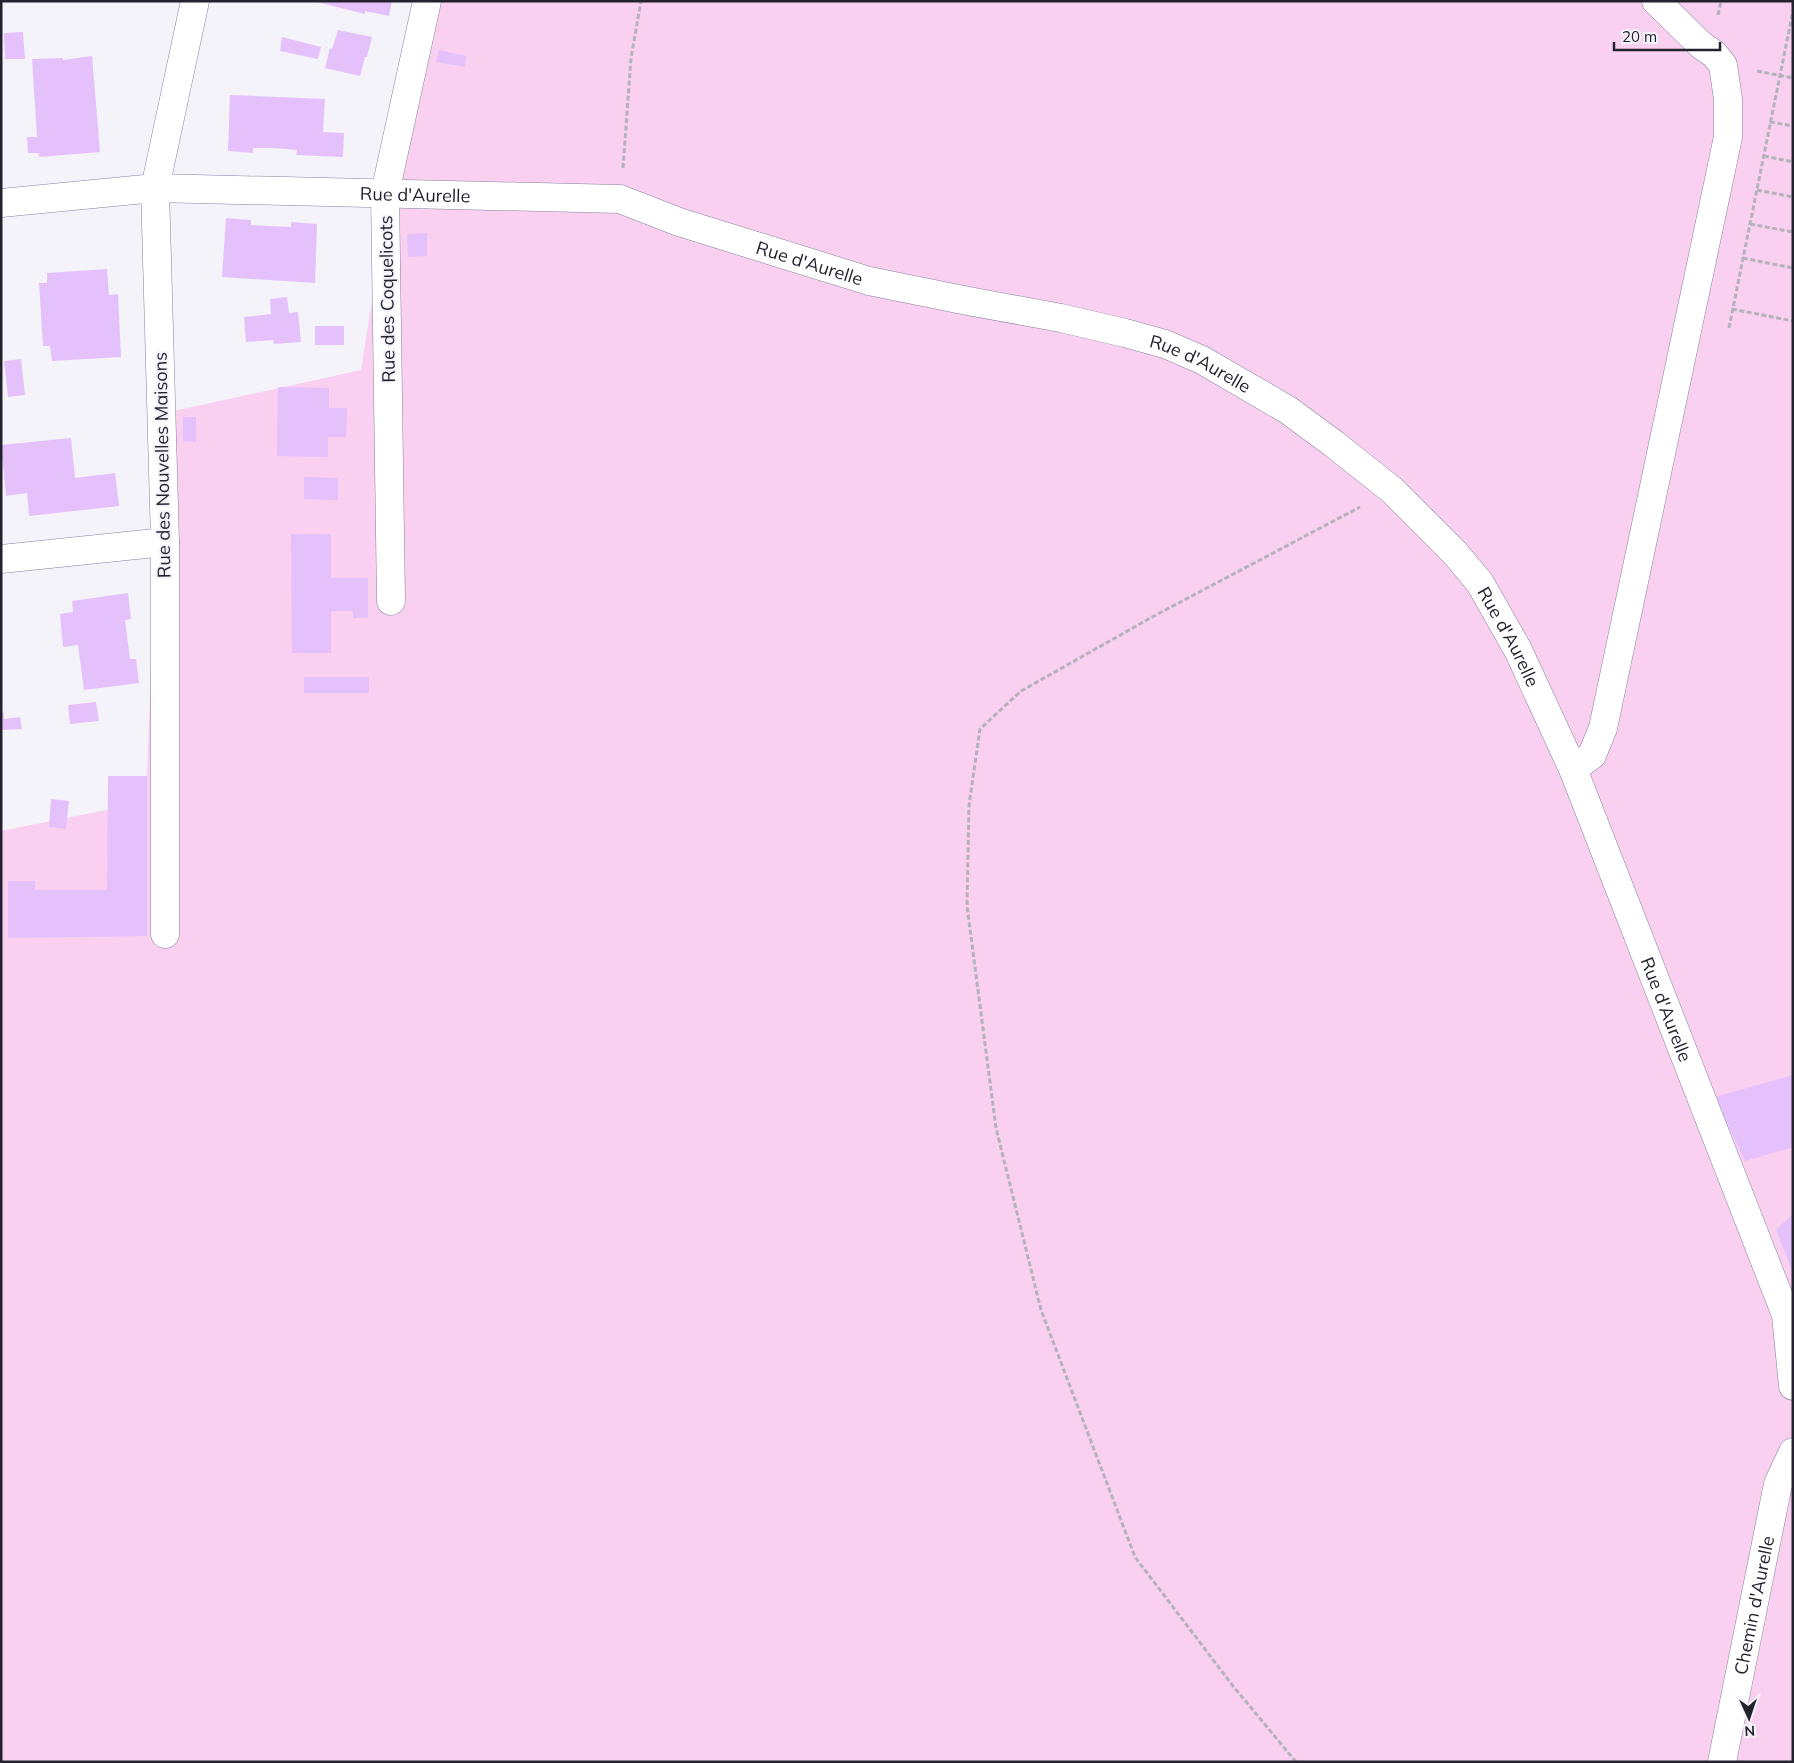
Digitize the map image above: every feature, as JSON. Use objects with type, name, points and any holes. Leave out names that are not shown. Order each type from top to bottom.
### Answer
[{"type":"street","name":"Rue des Nouvelles Maisons","points":[[165,934],[165,542],[155,188],[195,1]]},
{"type":"street","name":"Rue des Coquelicots","points":[[391,601],[385,193],[428,1]]},
{"type":"street","points":[[1573,769],[1592,755],[1603,728],[1728,137],[1728,100],[1722,66],[1714,54],[1701,45],[1656,1]]},
{"type":"street","name":"Rue d'Aurelle","points":[[1,204],[155,188],[620,199],[679,222],[869,281],[968,302],[1061,318],[1165,344],[1202,360],[1288,410],[1392,490],[1455,553],[1480,584],[1518,650],[1573,769],[1786,1315],[1793,1386]]},
{"type":"street","points":[[1,559],[165,542]]},
{"type":"street","name":"Chemin d'Aurelle","points":[[1722,1762],[1778,1484],[1793,1452]]},
{"type":"path","points":[[620,199],[631,58],[641,1]]},
{"type":"path","points":[[1729,328],[1770,122],[1791,29],[1793,11]]},
{"type":"path","points":[[1751,70],[1793,78]]},
{"type":"path","points":[[1770,122],[1793,126]]},
{"type":"path","points":[[1764,156],[1793,162]]},
{"type":"path","points":[[1757,190],[1793,197]]},
{"type":"path","points":[[1750,224],[1793,232]]},
{"type":"path","points":[[1743,258],[1793,268]]},
{"type":"path","points":[[1732,309],[1793,322]]},
{"type":"path","points":[[1296,1762],[1233,1686],[1135,1557],[1041,1310],[995,1119],[967,906],[969,805],[980,729],[1021,691],[1154,616],[1392,490]]},
{"type":"shaded area","points":[[419,1],[1793,1],[1793,1762],[1,1762],[1,831],[146,802],[160,414],[361,370]]},
{"type":"building","points":[[313,1],[392,1],[389,16],[365,11],[365,14]]},
{"type":"building","points":[[338,30],[372,37],[360,76],[325,68],[330,48],[332,49]]},
{"type":"building","points":[[23,32],[25,59],[5,59],[4,33]]},
{"type":"building","points":[[282,37],[321,47],[318,59],[280,51]]},
{"type":"building","points":[[439,50],[466,56],[465,67],[436,62]]},
{"type":"building","points":[[92,56],[100,152],[39,157],[39,153],[28,153],[27,137],[37,137],[32,59],[63,58],[63,60]]},
{"type":"building","points":[[230,95],[325,99],[323,132],[344,133],[343,157],[296,155],[297,150],[274,148],[253,148],[253,153],[228,151]]},
{"type":"building","points":[[226,218],[251,220],[251,225],[291,227],[291,222],[317,224],[315,283],[222,277]]},
{"type":"building","points":[[427,233],[427,256],[408,257],[407,234]]},
{"type":"building","points":[[107,269],[109,295],[118,294],[121,357],[52,361],[50,346],[43,346],[39,283],[47,283],[47,273]]},
{"type":"building","points":[[287,297],[289,313],[298,312],[301,342],[274,344],[273,340],[246,342],[244,317],[271,314],[270,299]]},
{"type":"building","points":[[315,326],[344,326],[344,345],[315,345]]},
{"type":"building","points":[[21,359],[25,395],[8,397],[4,361]]},
{"type":"building","points":[[278,387],[329,388],[329,408],[347,408],[346,437],[328,437],[328,457],[277,456]]},
{"type":"building","points":[[183,417],[196,417],[196,442],[183,441]]},
{"type":"building","points":[[71,438],[75,478],[115,473],[119,506],[29,516],[27,493],[6,496],[1,445]]},
{"type":"building","points":[[304,477],[338,478],[338,500],[304,499]]},
{"type":"building","points":[[291,534],[331,534],[331,578],[368,578],[368,618],[353,618],[353,611],[331,611],[331,653],[292,653]]},
{"type":"building","points":[[128,593],[131,619],[125,620],[130,659],[136,659],[139,683],[84,690],[78,645],[63,647],[60,614],[73,612],[72,601]]},
{"type":"building","points":[[304,677],[369,677],[369,693],[304,693]]},
{"type":"building","points":[[96,702],[99,721],[70,724],[68,705]]},
{"type":"building","points":[[3,711],[4,719],[20,717],[22,729],[1,730],[1,712]]},
{"type":"building","points":[[108,776],[147,776],[147,936],[8,938],[8,881],[35,881],[35,890],[107,890]]},
{"type":"building","points":[[51,799],[69,801],[66,829],[49,827]]},
{"type":"building","points":[[1793,1075],[1793,1147],[1745,1161],[1715,1097]]},
{"type":"building","points":[[1793,1214],[1793,1273],[1776,1230]]}]
